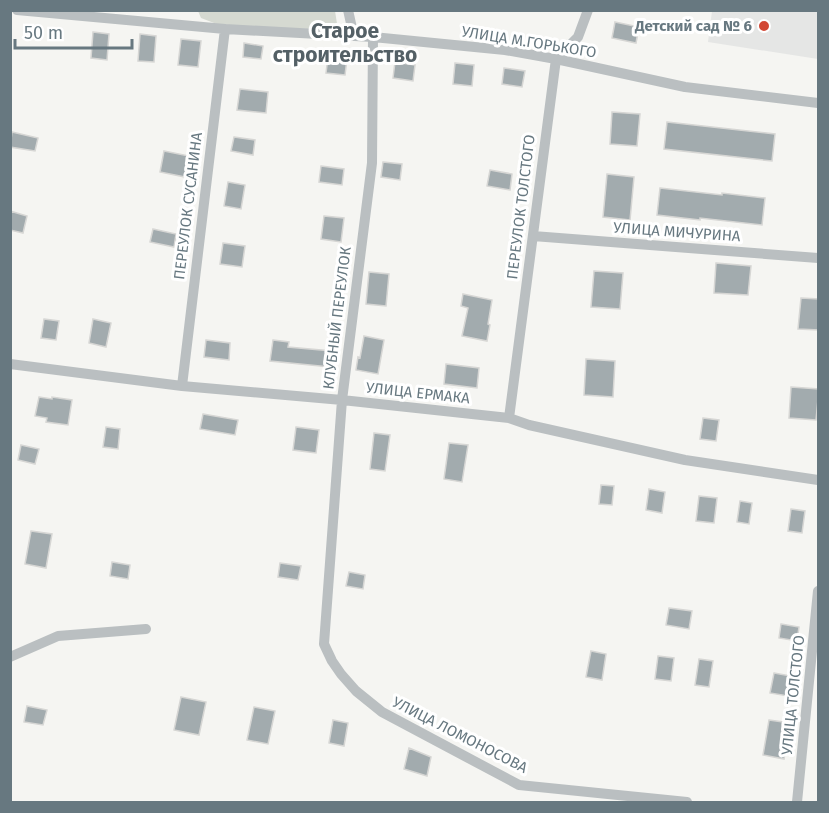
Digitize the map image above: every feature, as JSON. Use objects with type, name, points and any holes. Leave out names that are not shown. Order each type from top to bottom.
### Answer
[{"type":"street","name":"УЛИЦА М.ГОРЬКОГО","points":[[16,10],[225,29],[373,37],[505,50],[685,87],[819,104]]},
{"type":"street","points":[[348,10],[352,28],[373,37]]},
{"type":"street","points":[[556,59],[578,37],[588,10]]},
{"type":"street","name":"ПЕРЕУЛОК СУСАНИНА","points":[[182,386],[225,29]]},
{"type":"street","name":"КЛУБНЫЙ ПЕРЕУЛОК","points":[[324,644],[342,400],[372,164],[373,37]]},
{"type":"street","name":"ПЕРЕУЛОК ТОЛСТОГО","points":[[509,418],[556,59]]},
{"type":"street","name":"УЛИЦА МИЧУРИНА","points":[[532,236],[819,258]]},
{"type":"street","name":"УЛИЦА ЕРМАКА","points":[[10,363],[182,386],[509,418],[685,460],[819,480]]},
{"type":"street","name":"УЛИЦА ТОЛСТОГО","points":[[797,802],[819,591]]},
{"type":"street","points":[[10,657],[58,636],[146,629]]},
{"type":"street","name":"УЛИЦА ЛОМОНОСОВА","points":[[324,644],[341,674],[356,691],[382,712],[519,785],[687,802]]},
{"type":"shaded area","points":[[198,11],[335,11],[338,30],[222,26],[201,18]]},
{"type":"shaded area","name":"Детский сад № 6","points":[[712,11],[818,11],[818,59],[708,42]]},
{"type":"building","points":[[615,22],[639,27],[636,43],[612,38]]},
{"type":"building","points":[[93,32],[109,34],[107,60],[91,58]]},
{"type":"building","points":[[140,34],[156,36],[154,62],[138,61]]},
{"type":"building","points":[[181,39],[201,41],[198,67],[178,65]]},
{"type":"building","points":[[244,43],[263,46],[261,59],[243,57]]},
{"type":"building","points":[[328,57],[347,59],[345,75],[326,73]]},
{"type":"building","points":[[395,62],[415,65],[413,81],[393,78]]},
{"type":"building","points":[[455,63],[474,65],[472,86],[453,84]]},
{"type":"building","points":[[504,68],[525,71],[522,87],[502,84]]},
{"type":"building","points":[[240,89],[268,92],[266,113],[237,110]]},
{"type":"building","points":[[612,112],[640,114],[637,146],[610,144]]},
{"type":"building","points":[[667,122],[775,134],[772,161],[664,149]]},
{"type":"building","points":[[12,132],[38,138],[35,151],[10,147]]},
{"type":"building","points":[[234,137],[255,140],[253,155],[231,151]]},
{"type":"building","points":[[164,151],[189,156],[185,177],[160,172]]},
{"type":"building","points":[[383,162],[402,164],[400,180],[381,177]]},
{"type":"building","points":[[321,166],[344,169],[342,185],[319,182]]},
{"type":"building","points":[[490,170],[512,174],[510,190],[487,186]]},
{"type":"building","points":[[607,174],[634,177],[630,220],[603,217]]},
{"type":"building","points":[[228,182],[245,185],[241,209],[224,206]]},
{"type":"building","points":[[660,188],[765,198],[762,225],[657,215]]},
{"type":"building","points":[[10,211],[27,216],[23,233],[10,230]]},
{"type":"building","points":[[324,216],[344,218],[341,242],[321,239]]},
{"type":"building","points":[[153,229],[176,234],[174,247],[150,242]]},
{"type":"building","points":[[223,243],[245,246],[242,267],[220,264]]},
{"type":"building","points":[[716,263],[751,266],[748,295],[714,293]]},
{"type":"building","points":[[594,271],[623,273],[620,309],[591,307]]},
{"type":"building","points":[[369,272],[389,274],[386,306],[366,304]]},
{"type":"building","points":[[463,294],[492,300],[487,341],[462,336],[468,308],[461,306]]},
{"type":"building","points":[[801,298],[819,299],[819,330],[798,329]]},
{"type":"building","points":[[44,319],[59,321],[56,340],[41,338]]},
{"type":"building","points":[[93,319],[111,323],[106,347],[89,343]]},
{"type":"building","points":[[364,336],[384,340],[378,374],[356,370]]},
{"type":"building","points":[[206,340],[230,343],[229,360],[204,357]]},
{"type":"building","points":[[273,340],[289,342],[288,347],[332,351],[330,367],[270,361]]},
{"type":"building","points":[[586,359],[615,361],[613,397],[584,395]]},
{"type":"building","points":[[446,364],[479,368],[477,388],[444,384]]},
{"type":"building","points":[[791,387],[819,389],[816,420],[789,418]]},
{"type":"building","points":[[39,397],[72,400],[68,425],[46,422],[47,418],[35,416]]},
{"type":"building","points":[[203,414],[238,420],[235,435],[200,429]]},
{"type":"building","points":[[703,418],[719,420],[716,441],[700,439]]},
{"type":"building","points":[[106,427],[120,429],[118,449],[103,447]]},
{"type":"building","points":[[296,427],[319,430],[316,453],[293,450]]},
{"type":"building","points":[[374,433],[390,435],[385,471],[370,469]]},
{"type":"building","points":[[449,443],[468,445],[462,482],[444,479]]},
{"type":"building","points":[[21,445],[39,449],[35,464],[18,460]]},
{"type":"building","points":[[601,485],[614,486],[612,505],[599,504]]},
{"type":"building","points":[[649,489],[665,492],[662,513],[646,510]]},
{"type":"building","points":[[699,496],[717,498],[714,523],[696,521]]},
{"type":"building","points":[[740,501],[752,503],[749,524],[737,522]]},
{"type":"building","points":[[791,509],[805,511],[802,533],[788,531]]},
{"type":"building","points":[[31,531],[52,534],[46,568],[25,564]]},
{"type":"building","points":[[112,562],[130,565],[128,579],[110,576]]},
{"type":"building","points":[[280,563],[301,566],[298,580],[278,577]]},
{"type":"building","points":[[349,572],[365,575],[363,589],[346,586]]},
{"type":"building","points":[[669,608],[692,611],[689,629],[666,625]]},
{"type":"building","points":[[781,624],[799,627],[797,641],[779,638]]},
{"type":"building","points":[[591,651],[606,654],[602,680],[586,677]]},
{"type":"building","points":[[658,656],[674,658],[671,681],[655,679]]},
{"type":"building","points":[[699,659],[713,661],[709,687],[695,685]]},
{"type":"building","points":[[774,673],[791,676],[788,696],[770,693]]},
{"type":"building","points":[[181,697],[206,702],[199,735],[174,730]]},
{"type":"building","points":[[27,706],[47,710],[43,725],[24,722]]},
{"type":"building","points":[[254,707],[275,711],[268,744],[247,740]]},
{"type":"building","points":[[333,720],[348,723],[344,746],[329,743]]},
{"type":"building","points":[[769,720],[790,723],[784,759],[763,755]]},
{"type":"building","points":[[409,748],[431,757],[427,776],[404,769]]},
{"type":"place","name":"Детский сад № 6","points":[[764,26]]},
{"type":"district","name":"Старое строительство","points":[[345,43]]}]
